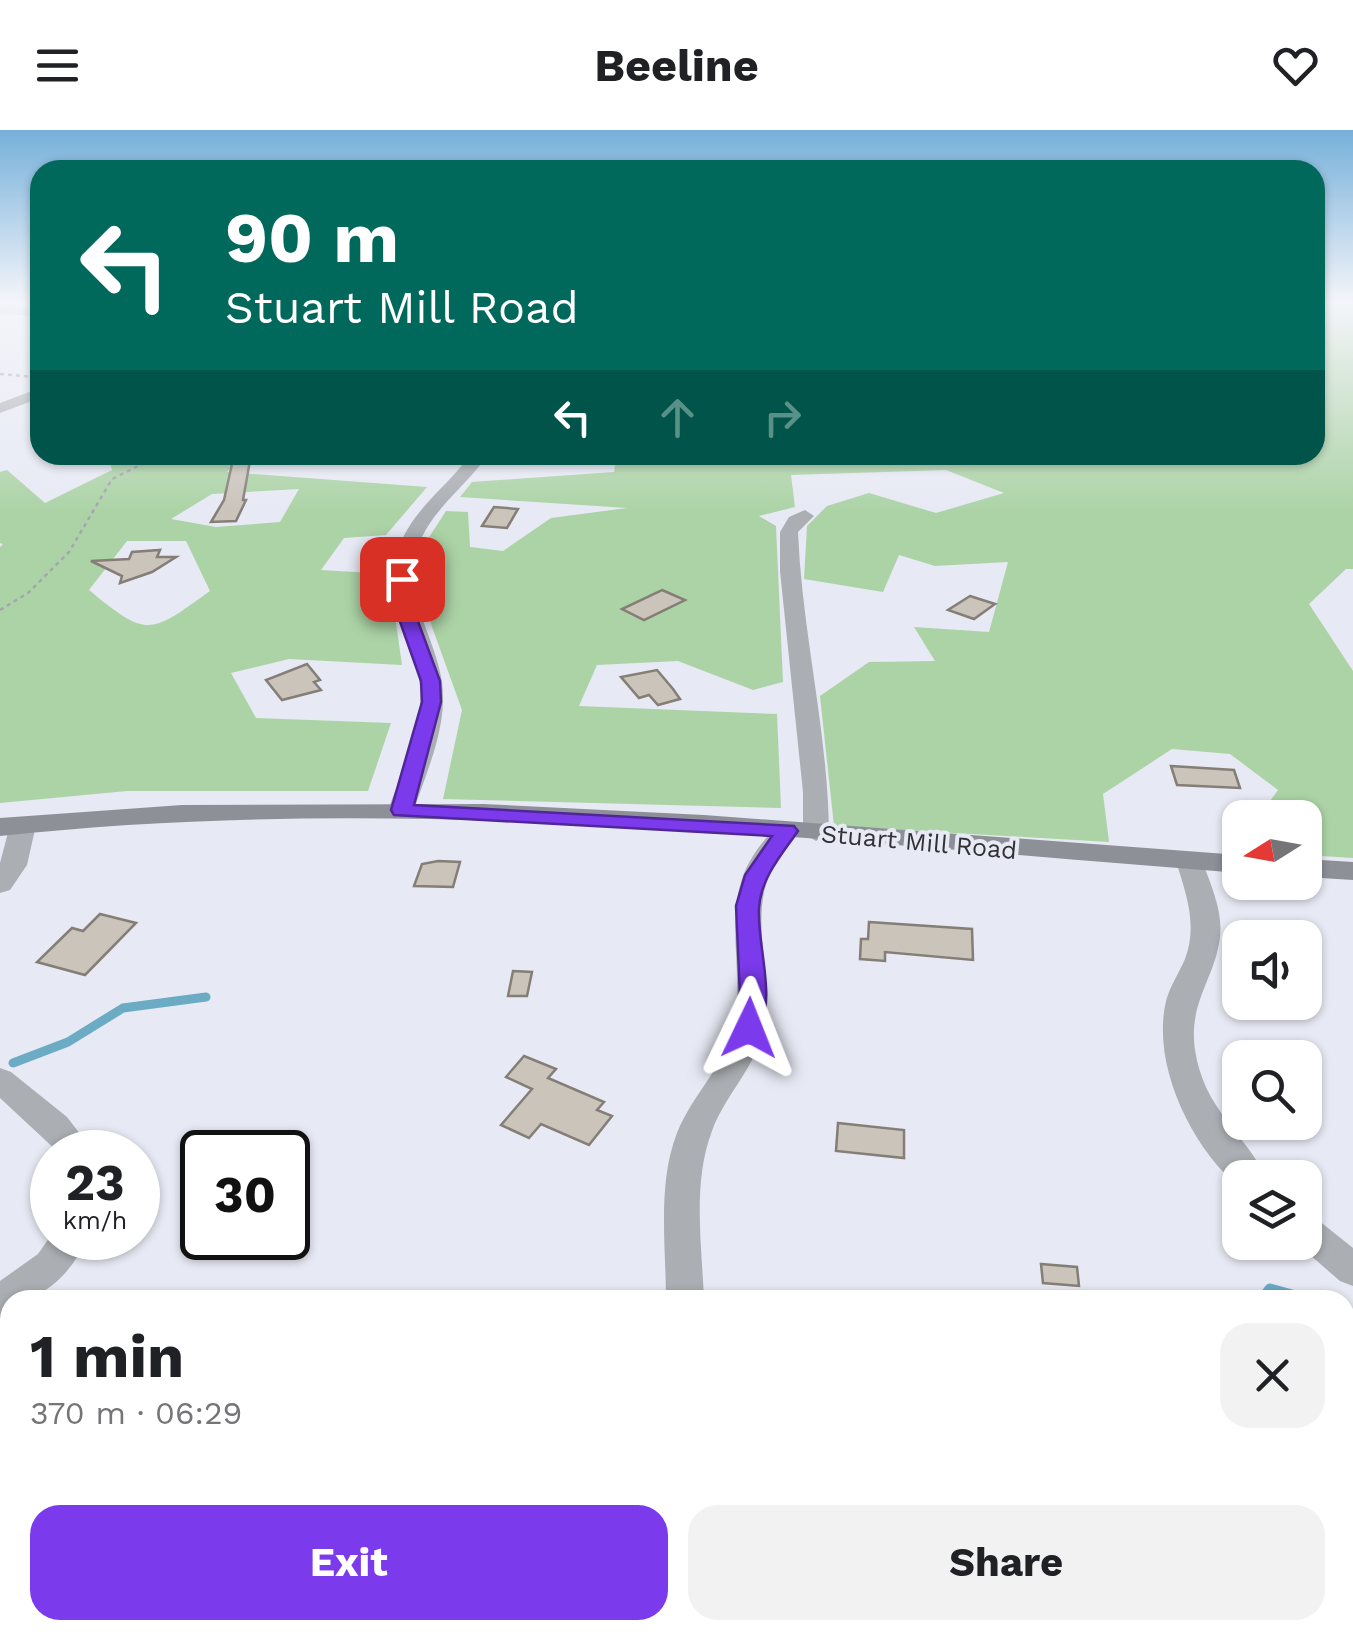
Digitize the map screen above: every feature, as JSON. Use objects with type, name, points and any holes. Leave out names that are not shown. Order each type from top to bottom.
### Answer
[{"type":"main road","name":"Stuart Mill Road","points":[[12,826],[147,814],[402,810],[802,832],[1222,863]]},
{"type":"main road","points":[[1322,869],[1353,871]]},
{"type":"street","points":[[0,408],[30,397]]},
{"type":"street","points":[[402,810],[431,702],[424,658],[403,596],[404,560],[420,522],[469,465]]},
{"type":"street","points":[[684,1290],[685,1197],[692,1138],[707,1104],[740,1054],[749,1028],[752,996],[748,906],[756,875],[802,832],[816,792],[790,572],[789,532],[805,516]]},
{"type":"street","points":[[0,884],[12,865],[12,826]]},
{"type":"street","points":[[1189,861],[1206,908],[1207,930],[1181,1002],[1181,1056],[1191,1089],[1209,1124],[1236,1160]]},
{"type":"street","points":[[0,1080],[59,1130]]},
{"type":"street","points":[[1322,1244],[1353,1270]]},
{"type":"street","points":[[21,1290],[54,1260]]},
{"type":"path","points":[[0,374],[30,376]]},
{"type":"path","points":[[0,610],[28,593],[69,552],[112,479],[141,465]]},
{"type":"green space","points":[[1325,371],[1353,371],[1353,569],[1346,569],[1309,604],[1353,671],[1353,858],[1322,856],[1322,800],[1271,800],[1278,790],[1230,754],[1172,749],[1103,794],[1109,842],[834,826],[820,696],[869,662],[935,661],[914,627],[989,632],[1008,562],[935,566],[899,555],[883,592],[804,579],[807,526],[827,506],[869,493],[936,513],[1004,493],[946,470],[791,475],[795,507],[759,516],[776,526],[783,682],[753,690],[678,661],[597,665],[579,706],[777,714],[781,808],[443,799],[462,710],[431,624],[419,573],[424,545],[446,511],[468,512],[470,547],[503,551],[551,518],[627,508],[460,497],[472,482],[614,472],[615,465],[1325,465]]},
{"type":"green space","points":[[111,465],[234,465],[227,472],[427,487],[386,535],[344,538],[321,570],[389,574],[402,665],[289,659],[231,673],[256,718],[391,723],[368,791],[127,791],[0,803],[3,544],[0,472],[7,470],[45,503],[112,470]],"holes":[[[299,489],[280,522],[216,527],[171,519],[212,494]],[[127,541],[186,541],[210,591],[174,616],[149,625],[137,623],[89,590]]]},
{"type":"building","points":[[232,465],[249,465],[246,500],[236,521],[211,522],[224,500]]},
{"type":"building","points":[[494,507],[518,509],[507,528],[482,526]]},
{"type":"building","points":[[160,550],[157,557],[176,557],[152,572],[120,583],[122,576],[91,561],[129,559],[132,552]]},
{"type":"building","points":[[662,590],[685,600],[644,620],[622,609]]},
{"type":"building","points":[[970,596],[995,604],[974,619],[948,610]]},
{"type":"building","points":[[307,664],[320,680],[314,682],[321,690],[282,700],[266,680]]},
{"type":"building","points":[[657,670],[680,699],[658,705],[649,695],[639,698],[621,677]]},
{"type":"building","points":[[1171,766],[1234,770],[1240,788],[1177,785]]},
{"type":"building","points":[[460,862],[453,887],[414,886],[422,864]]},
{"type":"building","points":[[100,914],[136,923],[85,975],[37,962],[72,928],[83,931]]},
{"type":"building","points":[[869,922],[972,929],[973,960],[885,952],[885,961],[860,959],[861,939],[868,939]]},
{"type":"building","points":[[513,971],[532,972],[527,996],[508,996]]},
{"type":"building","points":[[524,1056],[556,1069],[548,1078],[604,1102],[597,1110],[612,1116],[589,1145],[541,1124],[529,1138],[501,1125],[532,1089],[506,1077]]},
{"type":"building","points":[[838,1123],[904,1130],[904,1158],[836,1151]]},
{"type":"building","points":[[1041,1264],[1077,1267],[1079,1286],[1043,1283]]},
{"type":"waterway","points":[[13,1063],[68,1042],[123,1008],[206,997]]},
{"type":"waterway","points":[[1269,1290],[1274,1290]]},
{"type":"route","points":[[402,579],[407,616],[430,681],[431,702],[402,810],[787,831],[756,875],[748,906],[746,929],[752,996],[749,1028]]}]
